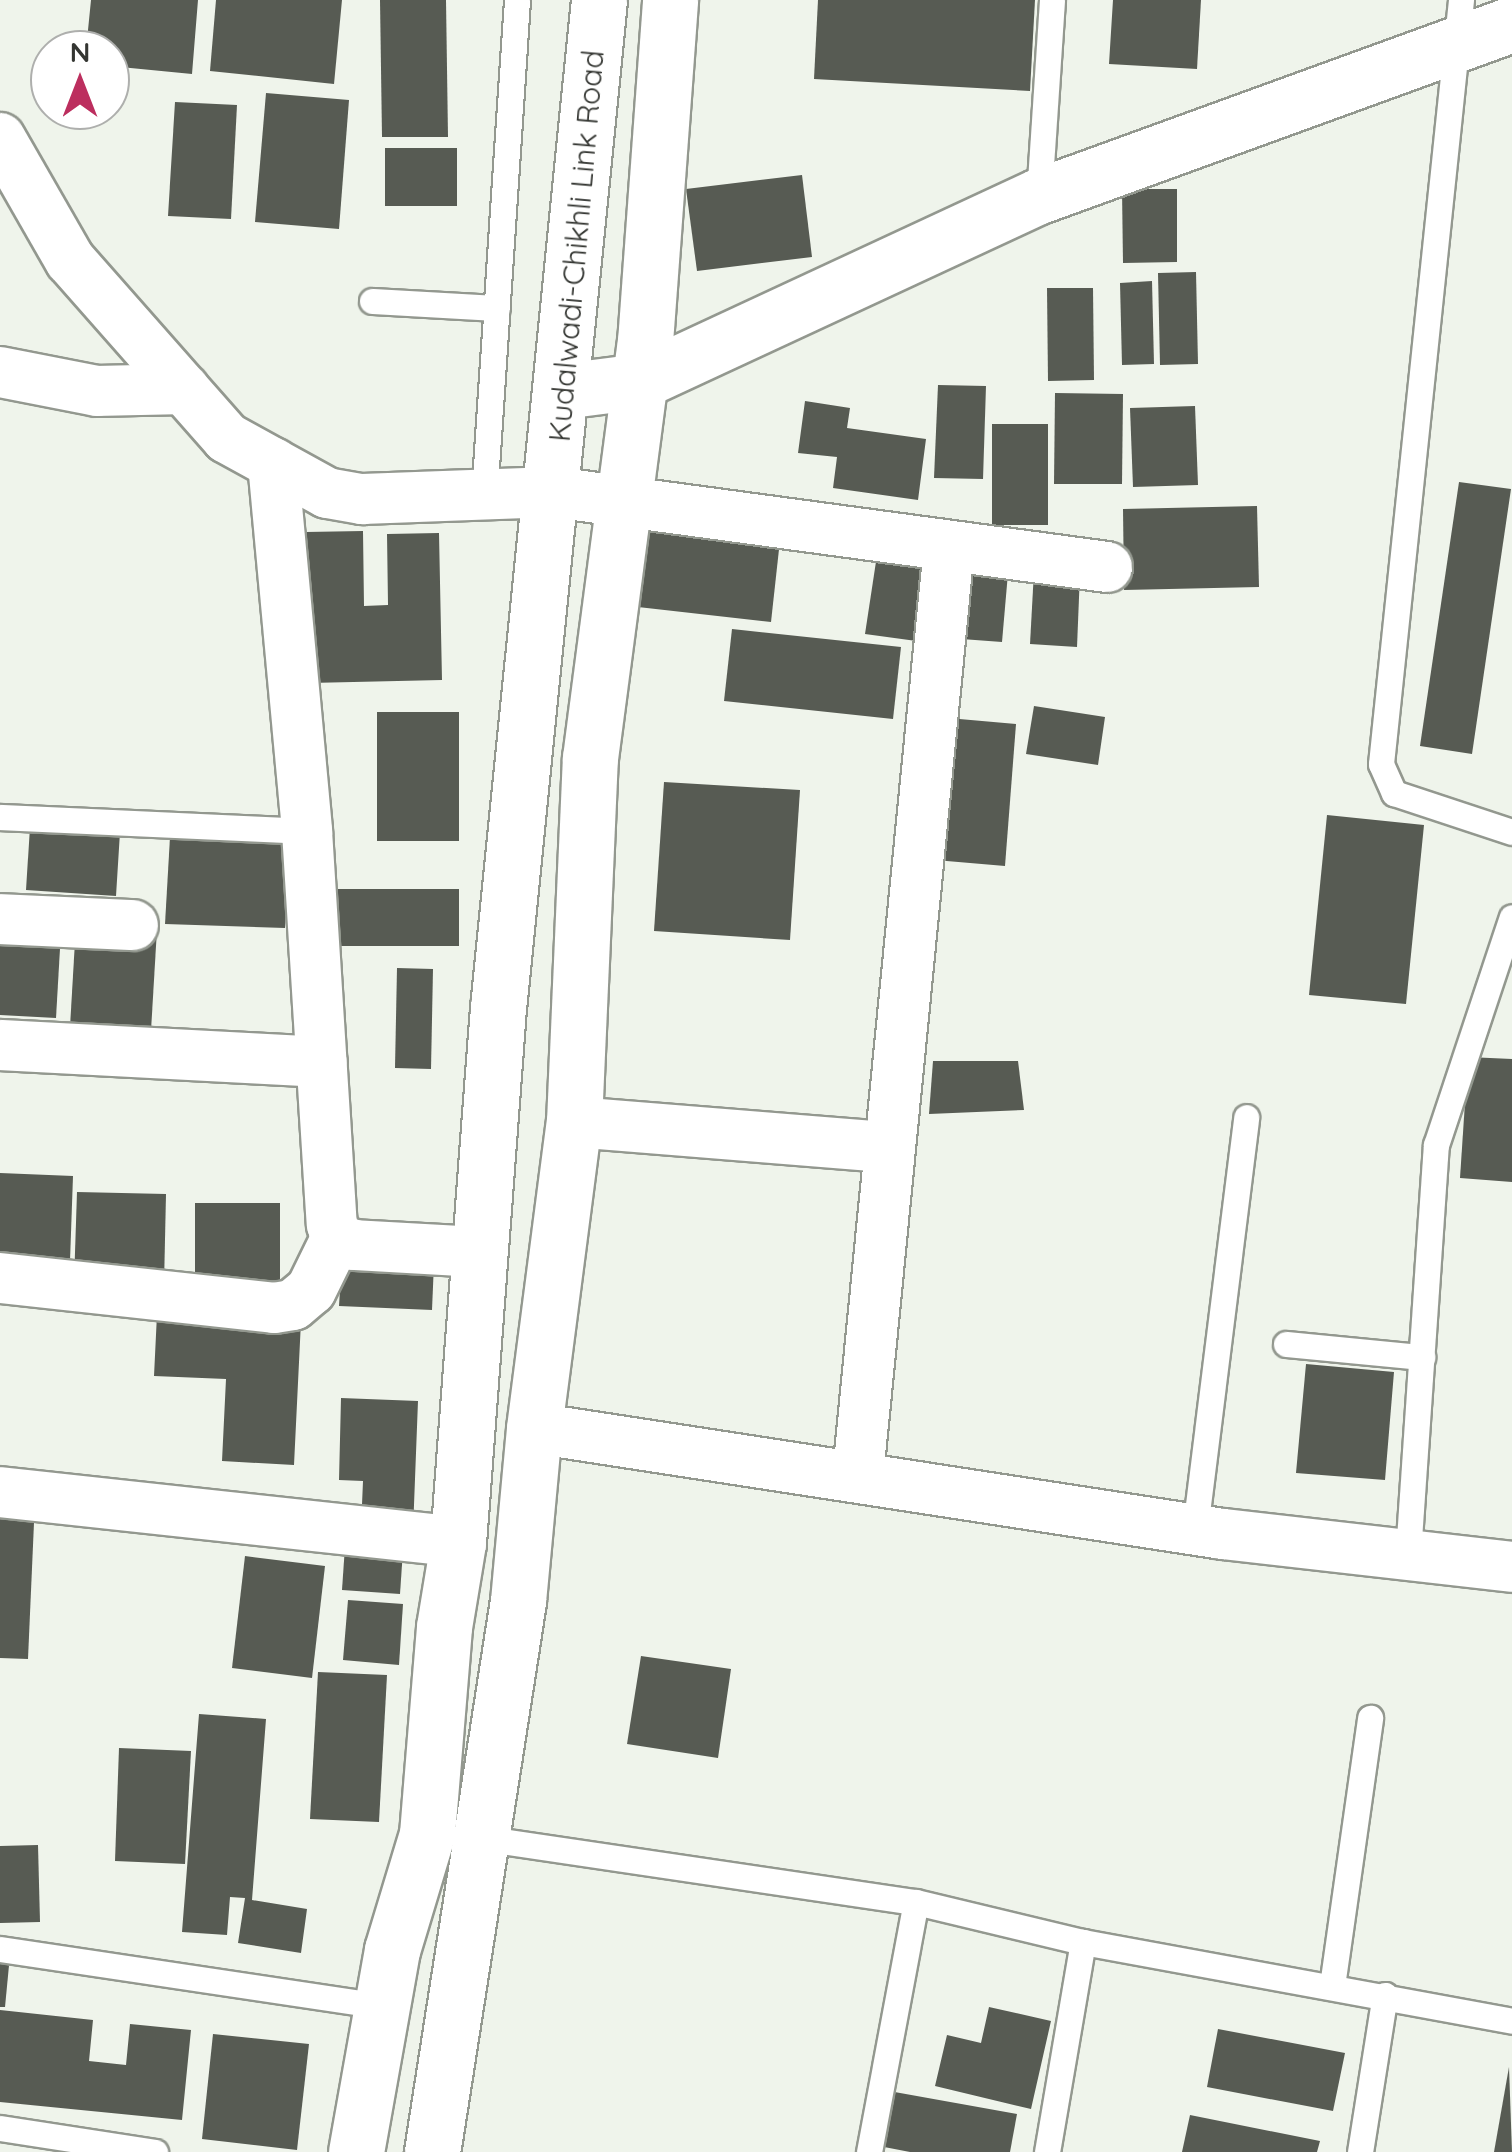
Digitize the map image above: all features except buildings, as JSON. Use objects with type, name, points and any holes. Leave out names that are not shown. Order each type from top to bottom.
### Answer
[{"type":"main road","name":"Kudalwadi-Chikhli Link Road","points":[[356,2152],[392,1950],[426,1834],[444,1627],[458,1542],[523,747],[553,492],[599,0]]},
{"type":"main road","points":[[432,2152],[471,1882],[484,1838],[518,1601],[534,1428],[574,1122],[590,758],[642,362],[670,0]]},
{"type":"main road","points":[[562,391],[642,362],[1460,22],[1512,24]]},
{"type":"street","points":[[1,141],[70,260],[227,438],[327,493],[484,497],[553,492],[1106,567]]},
{"type":"street","points":[[0,372],[97,390],[184,389]]},
{"type":"street","points":[[0,1278],[274,1308],[293,1305],[311,1290],[336,1240],[307,831],[272,463]]},
{"type":"street","points":[[858,1474],[950,547]]},
{"type":"street","points":[[0,920],[132,925]]},
{"type":"street","points":[[0,1044],[322,1062]]},
{"type":"street","points":[[574,1122],[888,1147]]},
{"type":"street","points":[[336,1240],[354,1245],[480,1252]]},
{"type":"street","points":[[534,1428],[858,1474],[1195,1529],[1512,1567]]},
{"type":"street","points":[[0,1492],[458,1542]]},
{"type":"lane","points":[[484,497],[517,0]]},
{"type":"lane","points":[[1039,196],[1052,0]]},
{"type":"lane","points":[[1460,22],[1381,764],[1394,793],[1512,832]]},
{"type":"lane","points":[[372,301],[496,308]]},
{"type":"lane","points":[[0,816],[307,831]]},
{"type":"lane","points":[[1408,1554],[1436,1145],[1512,917]]},
{"type":"lane","points":[[1195,1529],[1246,1117]]},
{"type":"lane","points":[[1286,1344],[1422,1357]]},
{"type":"lane","points":[[1332,1986],[1370,1718]]},
{"type":"lane","points":[[426,1834],[484,1838],[916,1902],[1083,1942],[1512,2020]]},
{"type":"lane","points":[[869,2152],[916,1902]]},
{"type":"lane","points":[[1047,2152],[1083,1942]]},
{"type":"lane","points":[[0,1950],[382,2006]]},
{"type":"lane","points":[[1360,2152],[1385,1995]]},
{"type":"lane","points":[[0,2128],[154,2152]]}]
